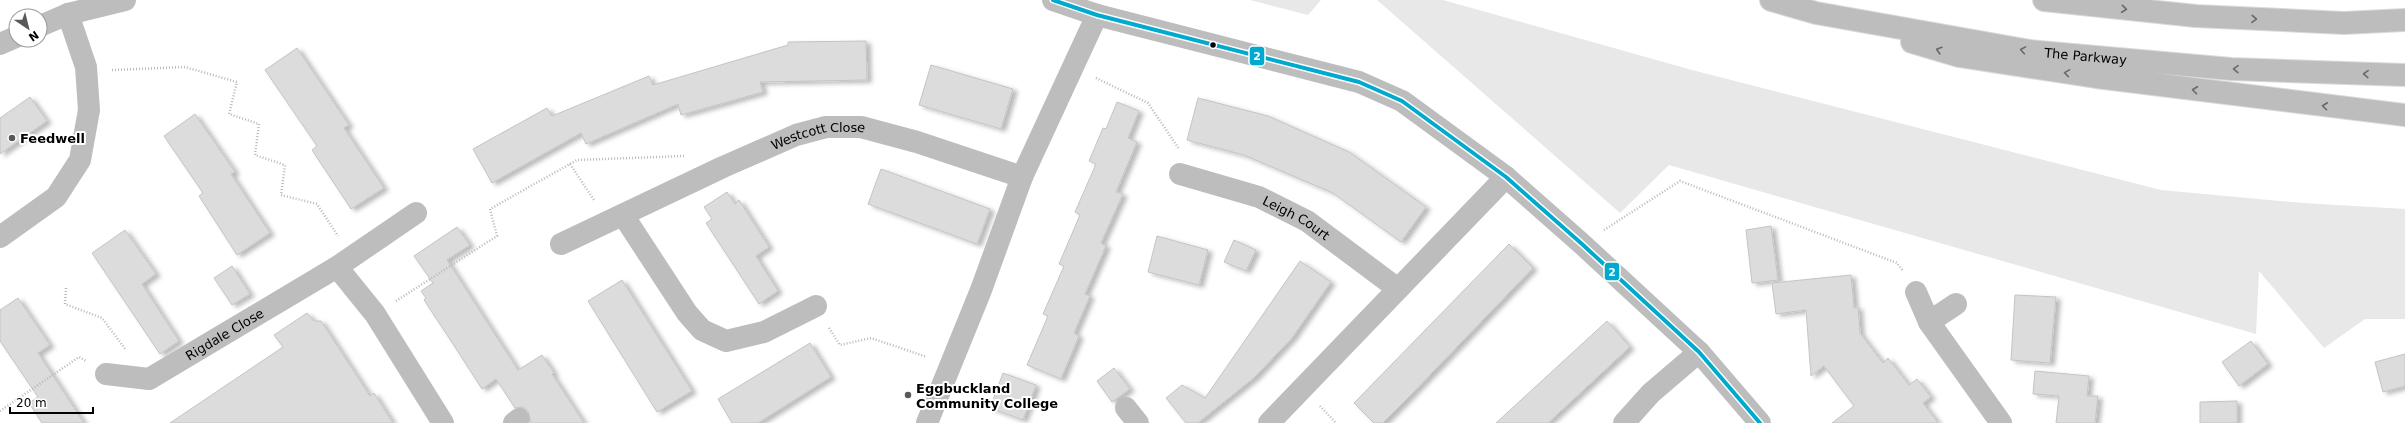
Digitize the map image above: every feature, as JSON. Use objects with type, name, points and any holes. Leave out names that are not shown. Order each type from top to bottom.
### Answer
[{"type":"main road","points":[[48,23],[68,14],[125,0]]},
{"type":"main road","points":[[1053,0],[1097,15],[1359,82],[1402,101],[1506,177],[1582,244],[1699,352],[1760,423]]},
{"type":"main road","name":"The Parkway","points":[[1771,0],[1816,13],[2030,51],[2231,69],[2405,75]]},
{"type":"main road","points":[[2044,0],[2196,16],[2344,23],[2405,20]]},
{"type":"main road","points":[[2344,23],[2405,8]]},
{"type":"main road","points":[[1816,13],[1959,56],[2164,86],[2405,115]]},
{"type":"main road","points":[[0,237],[56,197],[80,160],[89,110],[86,66],[68,14]]},
{"type":"main road","points":[[928,423],[981,290],[1022,177],[1097,15]]},
{"type":"main road","name":"Westcott Close","points":[[561,244],[796,135],[826,127],[861,127],[917,142],[1022,177]]},
{"type":"main road","name":"Leigh Court","points":[[1180,174],[1259,197],[1307,220],[1398,289]]},
{"type":"main road","points":[[1269,423],[1506,177]]},
{"type":"main road","name":"Rigdale Close","points":[[149,379],[337,267],[416,213]]},
{"type":"main road","points":[[623,214],[686,313],[702,330],[726,341],[764,332],[816,306]]},
{"type":"main road","points":[[337,267],[375,314],[443,423]]},
{"type":"main road","points":[[1916,292],[1929,322],[2001,423]]},
{"type":"main road","points":[[1929,322],[1956,304]]},
{"type":"main road","points":[[1624,423],[1651,393],[1699,352]]},
{"type":"main road","points":[[106,374],[149,379]]},
{"type":"path","points":[[86,66],[116,71],[185,67],[236,82],[229,114],[260,124],[255,155],[285,165],[281,195],[317,204],[342,241],[337,267]]},
{"type":"path","points":[[1073,67],[1148,103],[1184,157],[1180,174]]},
{"type":"path","points":[[375,314],[497,236],[490,209],[577,160],[687,155]]},
{"type":"path","points":[[570,164],[590,194]]},
{"type":"path","points":[[1582,244],[1680,181],[1897,263],[1916,292]]},
{"type":"path","points":[[66,288],[65,304],[102,318],[149,379]]},
{"type":"path","points":[[816,306],[840,345],[871,338],[905,348],[946,376]]},
{"type":"path","points":[[0,411],[79,357],[106,374]]},
{"type":"shaded area","points":[[1250,0],[1321,0],[1308,15]]},
{"type":"shaded area","points":[[1377,0],[1443,0],[1692,70],[2161,190],[2303,203],[2405,209],[2405,319],[2365,319],[2324,348],[2259,271],[2256,334],[1669,165],[1620,213]]},
{"type":"building","points":[[866,41],[867,80],[760,82],[763,92],[681,115],[678,104],[586,144],[581,133],[492,183],[473,149],[547,108],[552,116],[649,76],[653,85],[788,45],[788,42]]},
{"type":"building","points":[[297,48],[349,125],[344,128],[384,188],[351,209],[312,150],[317,146],[265,70]]},
{"type":"building","points":[[931,65],[1013,89],[1001,129],[919,105]]},
{"type":"building","name":"Feedwell","points":[[30,97],[47,121],[0,154],[0,118]]},
{"type":"building","points":[[1198,98],[1268,116],[1349,152],[1426,207],[1401,242],[1333,193],[1244,155],[1187,140]]},
{"type":"building","points":[[1117,102],[1139,111],[1128,138],[1137,142],[1116,192],[1123,194],[1101,243],[1106,246],[1085,294],[1090,296],[1074,333],[1079,336],[1061,379],[1027,365],[1048,316],[1043,314],[1064,266],[1059,264],[1080,215],[1075,212],[1096,164],[1089,161],[1103,128],[1106,129]]},
{"type":"building","points":[[195,114],[235,172],[231,174],[270,233],[237,255],[199,196],[203,193],[164,136]]},
{"type":"building","points":[[881,169],[990,209],[977,244],[868,204]]},
{"type":"building","points":[[727,192],[735,204],[739,200],[769,247],[756,256],[778,291],[759,304],[706,223],[712,219],[704,207]]},
{"type":"building","points":[[1771,226],[1778,280],[1752,283],[1746,230]]},
{"type":"building","points":[[457,227],[470,245],[447,260],[518,370],[542,355],[554,373],[552,374],[584,423],[531,423],[528,411],[523,407],[515,408],[496,379],[482,389],[424,300],[426,298],[421,291],[433,283],[414,256]]},
{"type":"building","points":[[125,230],[156,274],[142,284],[179,341],[160,354],[92,253]]},
{"type":"building","points":[[1157,236],[1208,250],[1199,285],[1148,272]]},
{"type":"building","points":[[1234,240],[1256,250],[1246,271],[1224,262]]},
{"type":"building","points":[[1509,244],[1533,268],[1383,423],[1374,423],[1354,403]]},
{"type":"building","points":[[1300,261],[1331,282],[1292,338],[1255,377],[1198,423],[1186,423],[1166,398],[1182,385],[1205,398]]},
{"type":"building","points":[[232,266],[250,294],[232,305],[214,278]]},
{"type":"building","points":[[1851,275],[1854,308],[1858,307],[1860,333],[1883,363],[1888,358],[1909,385],[1917,379],[1931,397],[1923,403],[1938,423],[1832,423],[1854,406],[1824,366],[1811,376],[1806,310],[1776,314],[1772,283]]},
{"type":"building","points":[[622,280],[692,391],[657,412],[588,301]]},
{"type":"building","points":[[2015,295],[2056,297],[2050,363],[2011,360]]},
{"type":"building","points":[[18,298],[50,345],[38,353],[84,423],[42,423],[29,403],[38,397],[0,341],[0,310]]},
{"type":"building","points":[[307,313],[314,321],[321,321],[370,396],[374,393],[393,423],[170,423],[283,347],[274,335]]},
{"type":"building","points":[[1607,321],[1630,347],[1548,423],[1496,423]]},
{"type":"building","points":[[2251,341],[2268,364],[2239,386],[2222,362]]},
{"type":"building","points":[[810,343],[831,377],[758,423],[732,423],[718,399]]},
{"type":"building","points":[[2405,354],[2405,386],[2383,392],[2375,362]]},
{"type":"building","points":[[1114,368],[1130,389],[1112,402],[1097,381]]},
{"type":"building","points":[[2035,371],[2089,376],[2087,396],[2098,396],[2095,423],[2056,423],[2059,396],[2033,394]]},
{"type":"building","points":[[1003,373],[1036,385],[1023,420],[990,408]]},
{"type":"building","points":[[2237,401],[2237,423],[2200,423],[2200,402]]},
{"type":"transit line","name":"2","points":[[1053,0],[1097,15],[1359,82],[1402,101],[1506,177],[1582,244],[1699,352],[1760,423]]},
{"type":"place","name":"Feedwell","points":[[12,138]]},
{"type":"place","name":"Eggbuckland Community College","points":[[908,395]]}]
